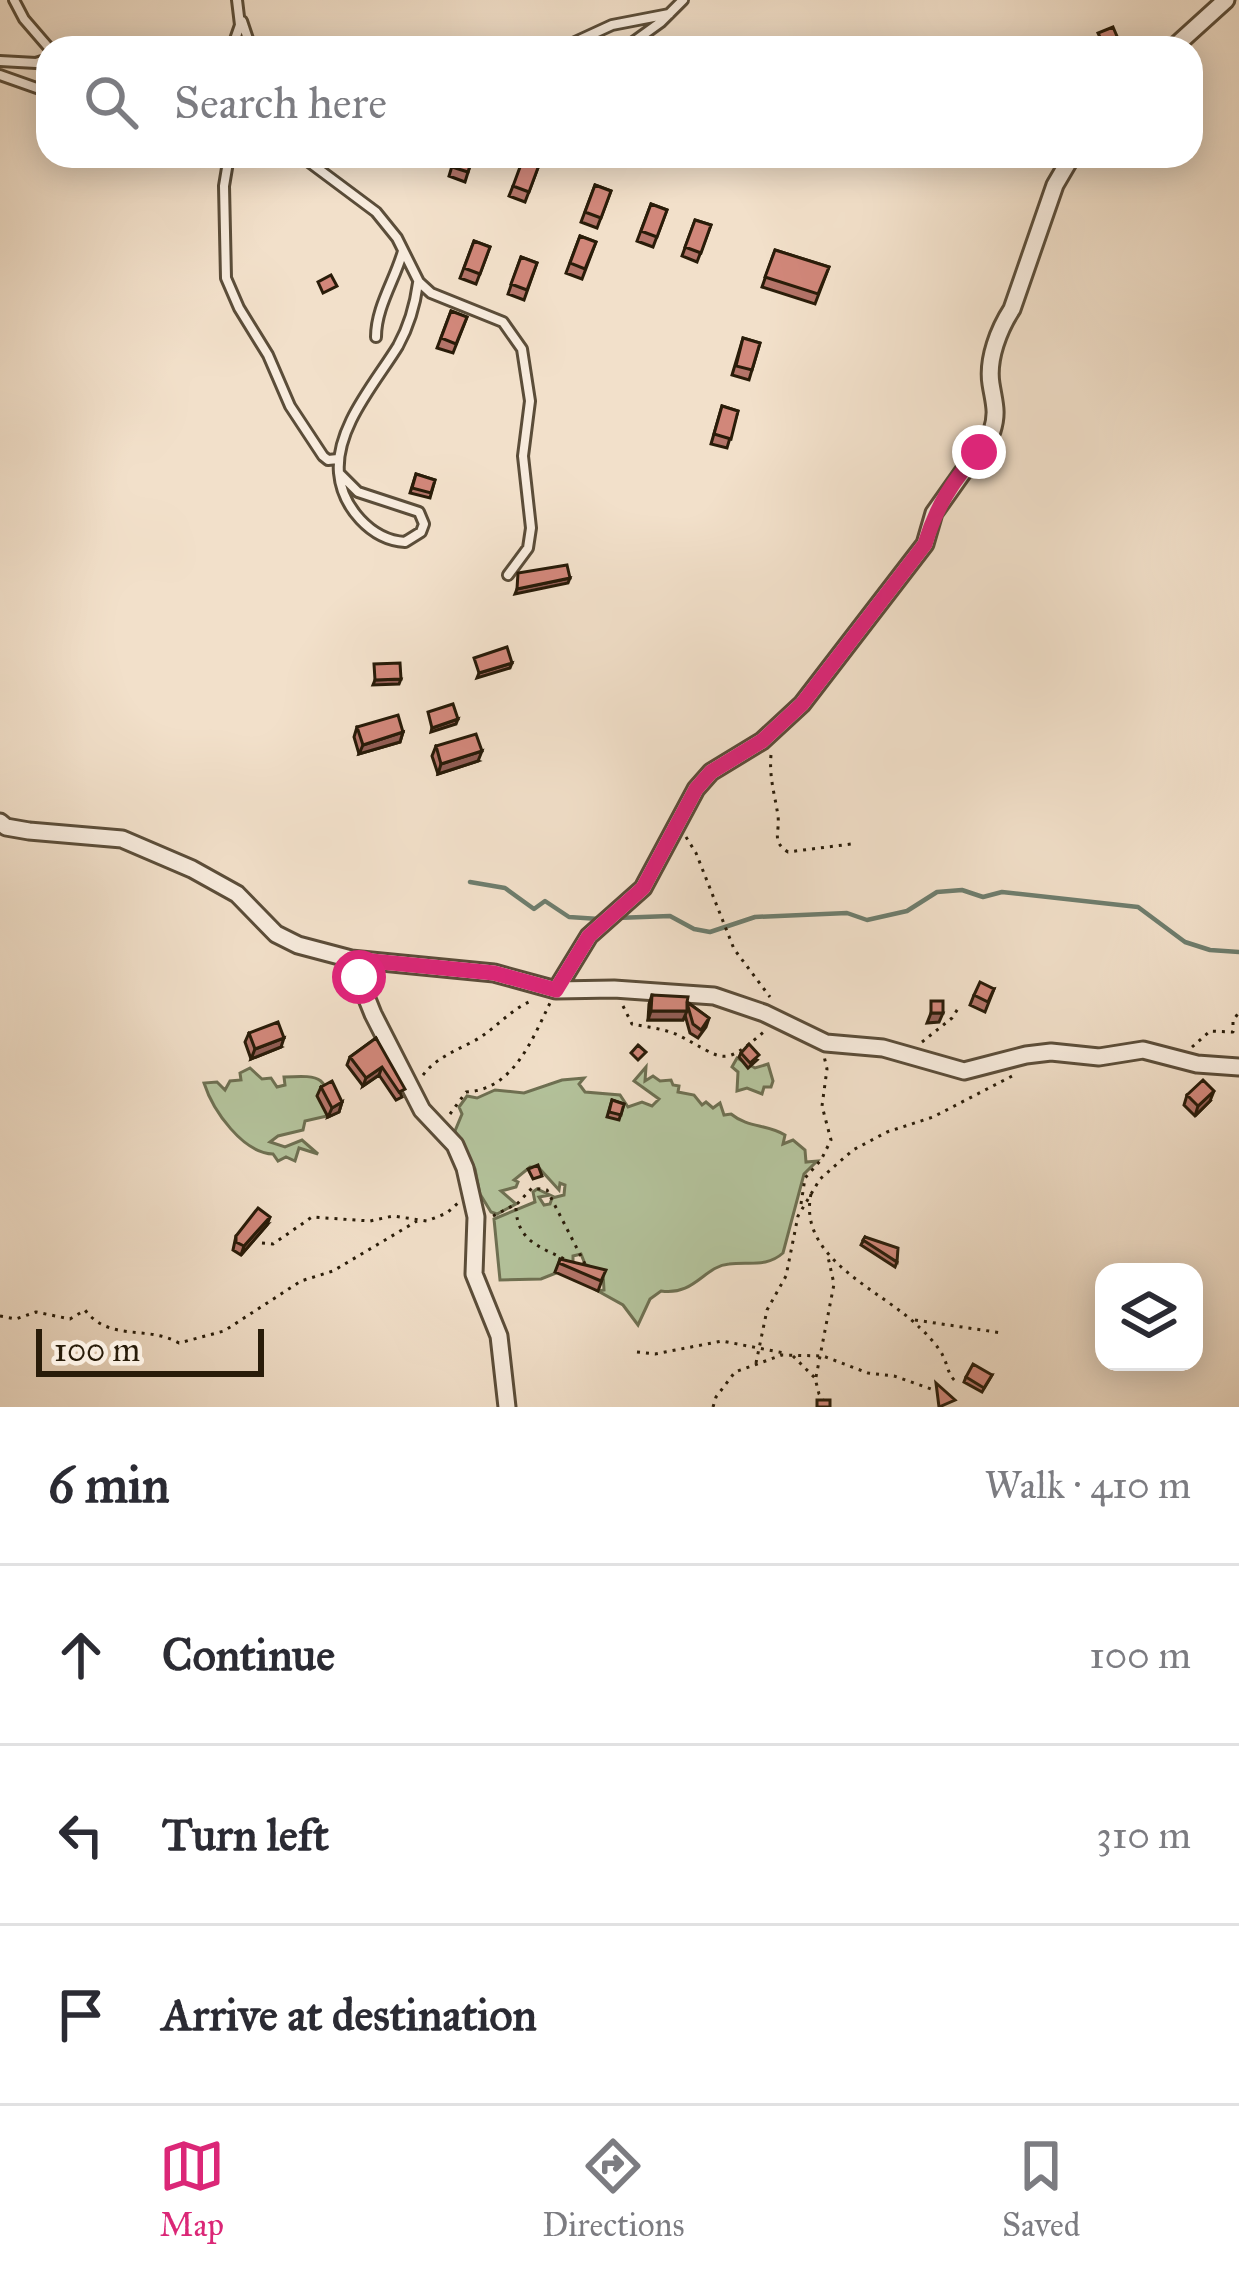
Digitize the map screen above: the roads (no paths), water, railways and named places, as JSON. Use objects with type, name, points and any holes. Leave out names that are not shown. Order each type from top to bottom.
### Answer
[{"type":"street","points":[[1186,36],[1226,0]]},
{"type":"street","points":[[556,990],[589,936],[643,888],[696,789],[711,772],[775,729],[802,704],[925,544],[934,513],[992,431],[997,417],[992,366],[1001,326],[1012,309],[1065,168]]},
{"type":"street","points":[[0,822],[29,831],[122,838],[236,894],[276,934],[351,959],[494,973],[556,990],[714,996],[782,1015],[826,1043],[883,1048],[964,1071],[1052,1052],[1099,1058],[1143,1050],[1197,1064],[1239,1067]]},
{"type":"street","points":[[351,959],[414,1094],[428,1119],[455,1145],[470,1187],[476,1217],[474,1274],[499,1336],[507,1407]]},
{"type":"lane","points":[[14,0],[39,36]]},
{"type":"lane","points":[[237,0],[245,36]]},
{"type":"lane","points":[[641,36],[683,0]]},
{"type":"lane","points":[[237,36],[240,14]]},
{"type":"lane","points":[[588,36],[612,25],[670,14]]},
{"type":"lane","points":[[0,61],[36,63]]},
{"type":"lane","points":[[0,75],[36,88]]},
{"type":"lane","points":[[227,168],[225,266],[231,291],[268,355],[290,406],[323,456],[338,459]]},
{"type":"lane","points":[[318,168],[376,212],[403,249],[419,282],[431,292],[503,322],[523,349],[530,400],[523,456],[531,528],[528,548],[508,575]]},
{"type":"lane","points":[[376,337],[376,321],[403,249]]},
{"type":"lane","points":[[339,473],[358,492],[419,512],[424,518],[421,532],[405,542],[382,538],[350,506],[340,487],[339,473],[338,459],[362,403],[409,322],[419,282]]},
{"type":"waterway","points":[[470,882],[505,888],[534,909],[545,901],[569,917],[599,919]]},
{"type":"waterway","points":[[616,918],[670,916],[710,932],[755,917],[847,913],[867,920],[907,911],[937,892],[962,890],[983,897],[1002,892],[1138,907],[1185,942],[1239,952]]}]
